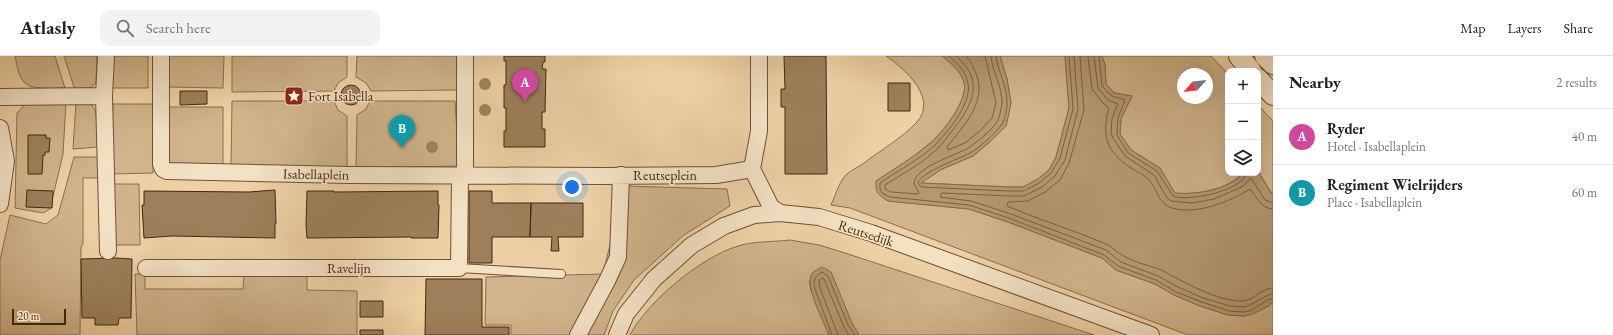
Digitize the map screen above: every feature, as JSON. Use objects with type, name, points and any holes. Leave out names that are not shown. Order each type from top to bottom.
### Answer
[{"type":"street","points":[[106,56],[104,96],[108,251]]},
{"type":"street","name":"Isabellaplein","points":[[161,56],[161,164],[162,169],[167,171],[350,175],[462,175]]},
{"type":"street","points":[[459,268],[465,56]]},
{"type":"street","points":[[759,56],[759,131],[752,169],[772,207],[780,213]]},
{"type":"street","points":[[1239,56],[1249,68]]},
{"type":"street","points":[[1265,56],[1273,64]]},
{"type":"street","points":[[1261,82],[1273,95]]},
{"type":"street","points":[[0,97],[104,96]]},
{"type":"street","points":[[0,128],[6,161],[0,204]]},
{"type":"street","name":"Reutseplein","points":[[462,175],[716,175],[752,169]]},
{"type":"street","points":[[578,335],[618,257],[621,175]]},
{"type":"street","name":"Reutsedijk","points":[[617,335],[626,314],[654,279],[692,245],[724,226],[754,215],[780,213],[819,217],[871,233],[1151,335]]},
{"type":"street","name":"Ravelijn","points":[[146,268],[459,268]]},
{"type":"lane","points":[[459,268],[560,274]]},
{"type":"shaded area","points":[[15,56],[55,56],[65,88],[44,88],[28,85],[21,77]]},
{"type":"shaded area","points":[[64,56],[97,56],[96,83],[90,88],[75,90]]},
{"type":"shaded area","points":[[113,56],[148,56],[148,88],[112,88]]},
{"type":"shaded area","points":[[167,56],[224,56],[223,88],[167,87]]},
{"type":"shaded area","points":[[232,56],[347,56],[347,77],[338,83],[334,91],[232,92]]},
{"type":"shaded area","points":[[357,56],[457,56],[457,90],[371,91],[366,83],[356,77]]},
{"type":"shaded area","points":[[886,56],[942,56],[958,70],[964,82],[965,89],[963,97],[954,115],[935,139],[916,154],[876,181],[888,201],[969,209],[1008,222],[1102,258],[1116,270],[1155,284],[1174,295],[1200,306],[1228,315],[1244,316],[1269,306],[1273,301],[1273,335],[1188,335],[850,208],[831,205],[844,177],[905,133],[917,122],[922,113],[924,103],[916,85],[902,68]]},
{"type":"shaded area","points":[[1000,56],[1065,56],[1069,108],[1056,157],[1049,170],[1038,179],[1023,187],[920,183],[942,169],[973,156],[1006,126],[1011,103],[1007,79]]},
{"type":"shaded area","points":[[1102,56],[1211,56],[1225,71],[1225,176],[1240,176],[1221,187],[1212,190],[1175,194],[1160,168],[1131,150],[1120,134],[1121,119],[1132,96],[1114,93],[1106,84],[1105,65]]},
{"type":"shaded area","points":[[232,101],[334,101],[338,110],[347,116],[347,168],[231,168]]},
{"type":"shaded area","points":[[370,101],[455,101],[459,166],[356,168],[357,115],[366,109]]},
{"type":"shaded area","points":[[66,102],[63,154],[50,209],[43,213],[15,208],[17,113],[26,103]]},
{"type":"shaded area","points":[[76,103],[91,104],[96,112],[98,147],[73,149]]},
{"type":"shaded area","points":[[113,104],[154,104],[153,173],[111,174]]},
{"type":"shaded area","points":[[167,107],[223,107],[223,168],[167,168]]},
{"type":"shaded area","points":[[1261,108],[1273,121],[1273,196],[1261,176]]},
{"type":"shaded area","points":[[74,157],[100,157],[101,178],[83,178],[83,244],[81,247],[80,335],[0,335],[0,260],[10,215],[46,224],[58,215]]},
{"type":"shaded area","points":[[114,184],[139,184],[140,245],[115,245]]},
{"type":"shaded area","points":[[624,186],[727,189],[730,206],[684,235],[634,280],[613,311],[604,335],[511,335],[511,325],[485,325],[486,277],[603,274]]},
{"type":"shaded area","points":[[790,240],[819,245],[842,252],[1094,335],[859,335],[852,323],[809,281],[811,290],[829,335],[630,335],[638,322],[662,295],[676,282],[708,260],[723,252],[744,244]]},
{"type":"shaded area","points":[[135,274],[145,274],[145,289],[243,289],[244,274],[307,276],[307,290],[357,291],[357,335],[137,335]]},
{"type":"water","points":[[942,56],[1000,56],[1007,79],[1011,103],[1006,126],[973,156],[942,169],[921,183],[1023,187],[1038,179],[1049,170],[1056,157],[1069,108],[1065,56],[1102,56],[1105,65],[1106,84],[1114,93],[1132,96],[1121,119],[1120,134],[1131,150],[1160,168],[1175,193],[1202,192],[1229,184],[1240,176],[1261,176],[1273,196],[1273,301],[1269,306],[1253,314],[1244,316],[1228,315],[1200,306],[1174,295],[1155,284],[1116,270],[1102,258],[1008,222],[969,209],[888,201],[882,197],[877,191],[876,181],[916,154],[935,139],[954,115],[963,97],[965,89],[964,82],[955,68]]},
{"type":"water","points":[[822,267],[831,272],[852,323],[859,335],[829,335],[816,304],[810,279],[815,271]]},
{"type":"building","points":[[504,56],[545,56],[545,62],[543,62],[542,69],[546,69],[545,112],[542,112],[542,129],[545,129],[545,147],[504,147],[504,131],[506,131],[504,85],[506,85],[506,61],[504,61]]},
{"type":"building","points":[[784,56],[826,56],[827,174],[785,174],[785,107],[781,107],[781,89],[785,89]]},
{"type":"building","points":[[888,83],[910,83],[910,111],[888,111]]},
{"type":"building","points":[[351,85],[358,88],[361,95],[358,102],[351,105],[344,102],[341,95],[344,88]]},
{"type":"building","points":[[180,91],[207,91],[207,104],[180,105]]},
{"type":"building","points":[[28,135],[46,135],[46,138],[50,138],[49,152],[45,152],[45,155],[43,155],[42,174],[28,174]]},
{"type":"building","points":[[27,190],[53,191],[52,208],[26,207]]},
{"type":"building","points":[[275,190],[275,238],[172,236],[144,238],[142,205],[144,205],[144,191],[249,192]]},
{"type":"building","points":[[307,191],[438,191],[438,238],[307,238]]},
{"type":"building","points":[[469,191],[492,191],[492,203],[531,203],[530,237],[492,237],[492,263],[469,263]]},
{"type":"building","points":[[531,203],[583,203],[583,237],[558,237],[559,251],[551,251],[552,237],[530,237]]},
{"type":"building","points":[[81,259],[132,259],[131,318],[119,318],[118,325],[95,325],[95,318],[82,318]]},
{"type":"building","points":[[426,279],[482,279],[482,327],[509,327],[509,335],[425,335]]},
{"type":"building","points":[[360,301],[383,301],[383,317],[360,317]]},
{"type":"building","points":[[360,330],[383,330],[383,335],[360,335]]},
{"type":"place","name":"Fort Isabella","points":[[294,96]]},
{"type":"place","name":"Ryder","points":[[525,102]]},
{"type":"place","name":"Regiment Wielrijders","points":[[402,148]]}]
